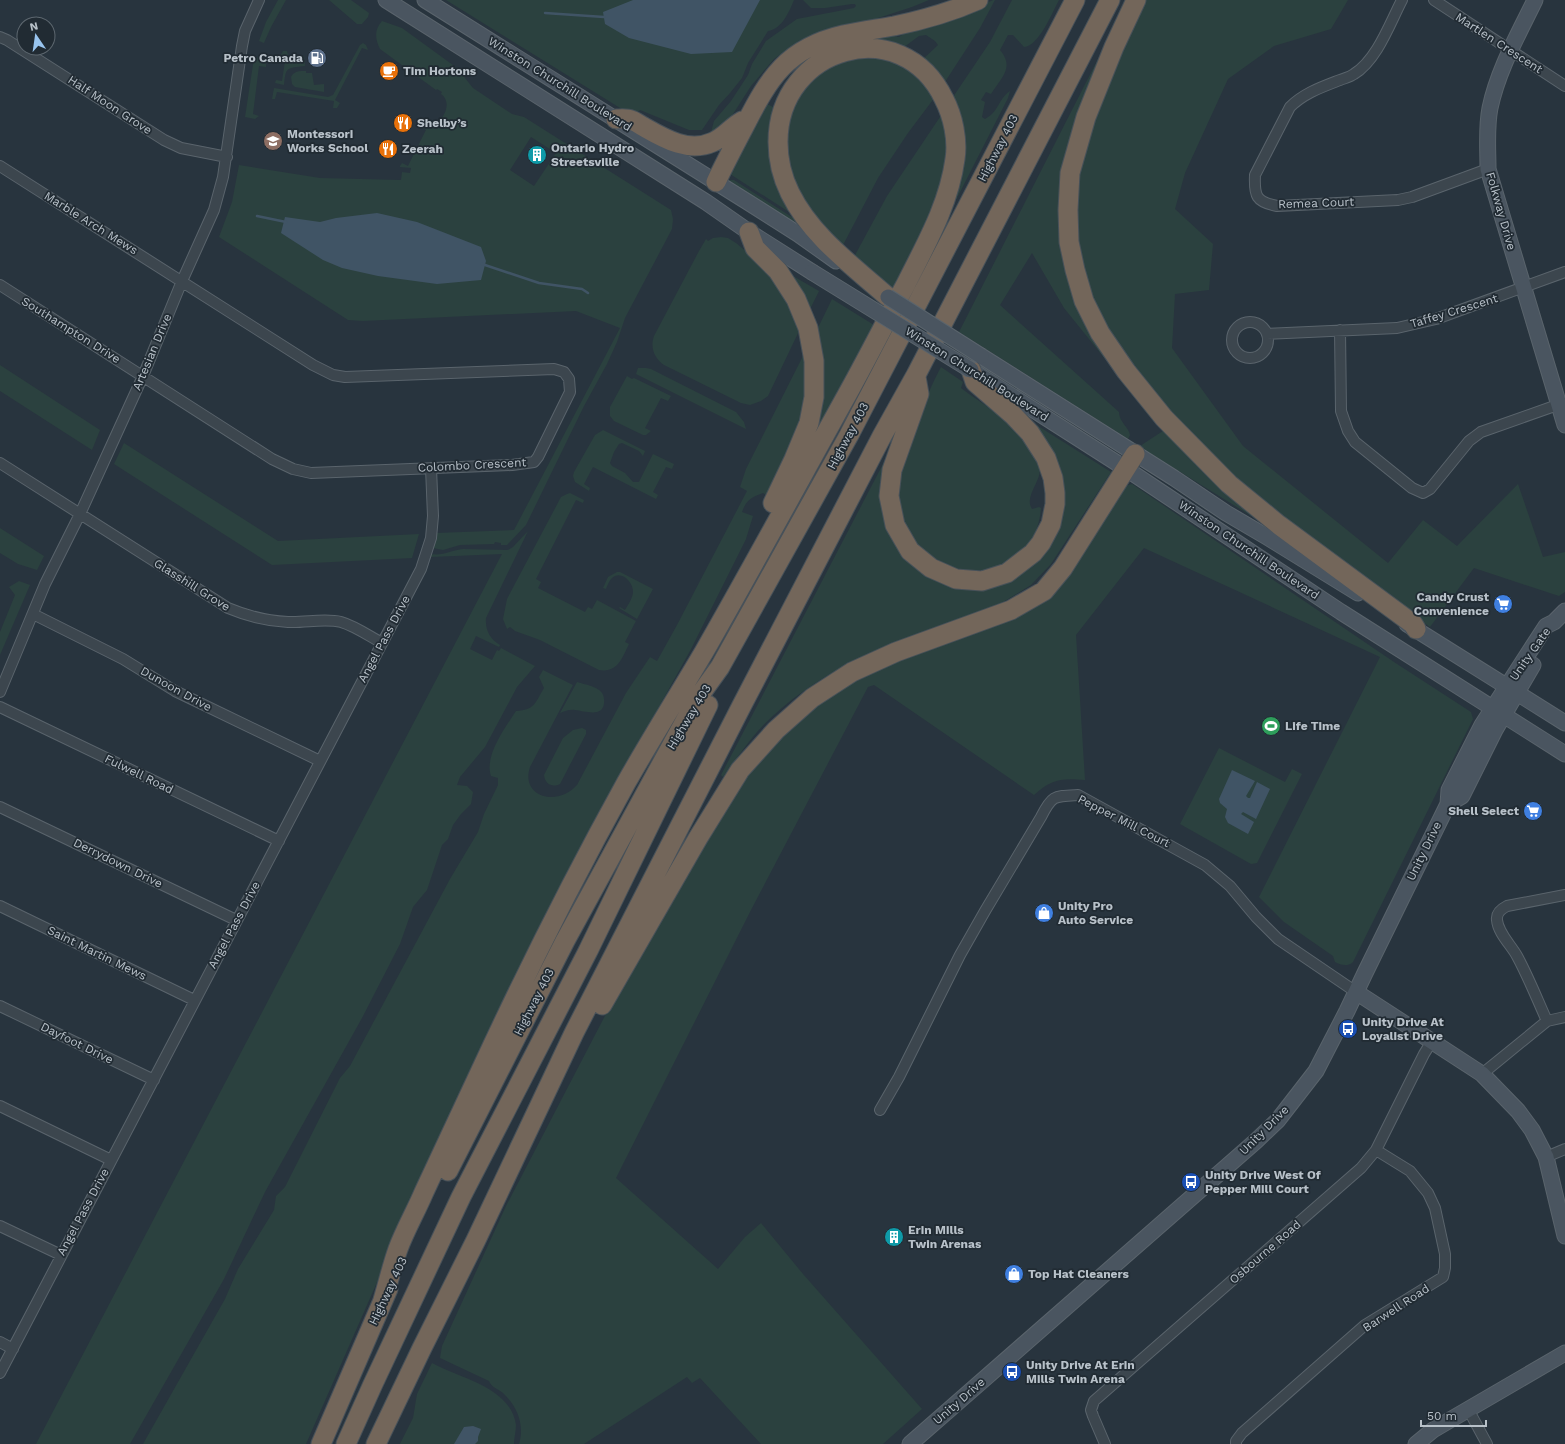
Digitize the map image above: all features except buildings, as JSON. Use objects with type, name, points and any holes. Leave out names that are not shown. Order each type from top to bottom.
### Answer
[{"type":"highway","points":[[716,182],[763,91],[779,69],[797,54],[809,46],[845,34],[930,17],[952,11],[978,0]]},
{"type":"highway","name":"Highway 403","points":[[321,1444],[383,1300],[565,941],[697,699],[720,667],[849,435],[1075,0]]},
{"type":"highway","points":[[376,1444],[476,1240],[574,1033],[741,707],[882,436],[916,375],[1110,0]]},
{"type":"highway","points":[[1136,0],[1114,47],[1086,118],[1070,173],[1068,210],[1069,242],[1084,301],[1100,333],[1126,371],[1164,418],[1229,484],[1279,525],[1413,624],[1416,629]]},
{"type":"highway","points":[[383,1300],[399,1247],[508,1012],[569,891],[626,784],[702,654],[867,358],[919,259],[947,195],[956,155],[951,114],[938,85],[919,66],[900,55],[881,50],[860,48],[835,54],[819,62],[809,69],[796,84],[786,101],[780,118],[778,136],[781,168],[788,189],[797,206],[822,245],[888,297]]},
{"type":"highway","points":[[616,119],[630,119],[673,142],[695,147],[707,145],[717,141],[734,125],[749,117]]},
{"type":"highway","points":[[702,654],[721,605],[781,487],[806,433],[814,397],[814,361],[812,346],[804,315],[782,276],[755,248],[749,232]]},
{"type":"highway","points":[[916,375],[919,394],[892,470],[889,496],[895,525],[910,551],[930,568],[956,579],[982,581],[1007,573],[1033,553],[1041,543],[1051,524],[1055,504],[1055,493],[1046,458],[1033,437],[1013,415],[976,382],[976,363]]},
{"type":"highway","points":[[574,1033],[598,1012],[698,838],[740,770],[776,730],[812,698],[852,672],[896,652],[1011,610],[1044,591],[1063,568],[1131,461]]},
{"type":"highway","points":[[346,1444],[462,1197],[588,951],[705,711],[720,667]]},
{"type":"main road","name":"Winston Churchill Boulevard","points":[[386,0],[706,202],[749,232],[812,272],[976,363],[1131,461],[1341,612],[1565,754]]},
{"type":"main road","name":"Winston Churchill Boulevard","points":[[425,0],[716,182],[822,245]]},
{"type":"main road","name":"Folkway Drive","points":[[1535,0],[1497,84],[1490,108],[1487,133],[1488,169],[1524,288],[1562,403],[1565,424]]},
{"type":"main road","name":"Winston Churchill Boulevard","points":[[888,297],[976,363]]},
{"type":"main road","name":"Winston Churchill Boulevard","points":[[1131,461],[1174,478],[1226,513],[1416,629],[1565,724]]},
{"type":"main road","name":"Unity Gate","points":[[1498,712],[1512,690],[1546,626],[1554,622],[1565,611]]},
{"type":"main road","name":"Unity Drive","points":[[910,1444],[1278,1120],[1316,1071],[1448,804],[1449,790],[1482,725],[1498,712]]},
{"type":"main road","points":[[1356,992],[1482,1074],[1518,1111],[1532,1130],[1546,1157],[1565,1236]]},
{"type":"main road","points":[[1416,1444],[1433,1430],[1565,1353]]},
{"type":"street","name":"Artesian Drive","points":[[0,692],[46,584],[80,514],[143,376],[182,281],[214,210],[222,183],[227,157],[245,31],[259,0]]},
{"type":"street","name":"Remea Court","points":[[1402,0],[1374,53],[1365,66],[1353,75],[1298,99],[1290,107],[1255,175],[1254,186],[1256,196],[1265,203],[1277,206],[1398,200],[1412,197],[1488,169]]},
{"type":"street","name":"Martlen Crescent","points":[[1434,0],[1565,86]]},
{"type":"street","name":"Half Moon Grove","points":[[0,37],[8,40],[164,140],[181,148],[227,157]]},
{"type":"street","name":"Marble Arch Mews","points":[[0,166],[182,281]]},
{"type":"street","name":"Taffey Crescent","points":[[1267,334],[1397,328],[1436,319],[1565,272]]},
{"type":"street","name":"Colombo Crescent","points":[[143,376],[272,459],[293,469],[311,473],[512,465],[534,462],[538,457],[570,392],[569,379],[564,372],[554,369],[345,377],[333,375],[313,365],[182,281]]},
{"type":"street","name":"Southampton Drive","points":[[0,285],[143,376]]},
{"type":"street","points":[[1340,330],[1341,411],[1348,431],[1355,442],[1412,488],[1423,493],[1430,489],[1469,441],[1481,432],[1562,403]]},
{"type":"street","name":"Glasshill Grove","points":[[0,463],[228,608],[245,615],[269,620],[288,622],[329,620],[342,622],[382,643]]},
{"type":"street","name":"Angel Pass Drive","points":[[0,1373],[421,569],[431,538],[433,516],[431,468]]},
{"type":"street","name":"Dunoon Drive","points":[[33,614],[123,659],[175,692],[320,761]]},
{"type":"street","name":"Fulwell Road","points":[[0,707],[279,841]]},
{"type":"street","name":"Pepper Mill Court","points":[[880,1110],[899,1077],[960,955],[985,911],[1049,801],[1060,796],[1078,795],[1206,865],[1230,886],[1256,917],[1278,939],[1356,992]]},
{"type":"street","name":"Derrydown Drive","points":[[0,807],[236,920]]},
{"type":"street","points":[[1547,1021],[1517,957],[1501,932],[1497,917],[1499,911],[1507,906],[1565,895]]},
{"type":"street","name":"Saint Martin Mews","points":[[0,906],[194,1000]]},
{"type":"street","name":"Dayfoot Drive","points":[[0,1006],[154,1080]]},
{"type":"street","points":[[1482,1074],[1547,1021],[1565,1017]]},
{"type":"street","name":"Osbourne Road","points":[[1105,1444],[1092,1416],[1091,1410],[1094,1401],[1352,1176],[1376,1150],[1432,1041]]},
{"type":"street","points":[[0,1106],[111,1160]]},
{"type":"street","points":[[1546,1157],[1565,1149]]},
{"type":"street","name":"Barwell Road","points":[[1236,1444],[1236,1441],[1242,1432],[1365,1325],[1443,1277],[1445,1268],[1445,1254],[1435,1208],[1428,1193],[1410,1170],[1376,1150]]},
{"type":"street","points":[[0,1226],[61,1255]]},
{"type":"street","points":[[0,1342],[13,1349]]},
{"type":"street","points":[[1468,1409],[1487,1444]]},
{"type":"green space","points":[[278,0],[286,0],[264,43],[259,41],[266,22]]},
{"type":"green space","points":[[329,0],[351,0],[369,13],[368,17],[362,24],[357,24]]},
{"type":"green space","points":[[446,0],[794,0],[787,15],[781,23],[773,30],[768,31],[748,63],[742,78],[719,105],[702,130],[689,130],[640,110],[633,116]]},
{"type":"green space","points":[[803,0],[929,0],[869,21],[827,29],[799,41],[774,59],[751,86],[724,128],[710,136],[714,121],[731,101],[748,75],[752,64],[766,41],[797,19],[854,8],[856,6],[855,4],[852,4],[825,8],[811,8]]},
{"type":"green space","points":[[995,0],[980,28],[943,85],[921,61],[938,45],[926,35],[919,36],[900,50],[863,43],[878,36],[893,34],[894,36],[899,37],[907,31],[970,11]]},
{"type":"green space","points":[[1012,0],[1059,0],[1040,35],[1035,41],[1024,47],[1013,35],[1008,35],[1000,50],[1006,62],[1005,73],[991,94],[986,92],[981,100],[985,102],[982,117],[985,119],[990,116],[1006,94],[1010,91],[1008,98],[956,200],[952,197],[951,100],[990,42]]},
{"type":"green space","points":[[1143,0],[1348,0],[1331,29],[1274,46],[1228,79],[1185,173],[1175,209],[1213,244],[1209,290],[1175,294],[1172,348],[1243,446],[1388,563],[1423,520],[1457,546],[1518,484],[1543,557],[1565,552],[1565,592],[1559,596],[1474,568],[1430,627],[1283,518],[1204,452],[1113,341],[1084,280],[1073,205],[1089,129]]},
{"type":"green space","points":[[382,21],[402,28],[457,68],[473,88],[512,114],[524,117],[671,210],[673,219],[672,229],[625,318],[617,342],[607,364],[584,406],[526,525],[507,545],[501,545],[501,543],[495,542],[494,544],[460,545],[443,550],[433,548],[436,533],[514,530],[620,328],[576,311],[363,321],[348,320],[219,237],[232,202],[239,165],[320,178],[401,180],[402,172],[410,173],[411,168],[400,166],[402,163],[408,166],[426,130],[421,127],[422,125],[428,127],[437,124],[443,117],[447,105],[441,94],[442,92],[437,89],[436,90],[380,49],[376,35],[379,24]],"holes":[[[531,137],[556,153],[534,186],[510,170]]]},
{"type":"green space","points":[[363,43],[366,45],[368,50],[362,48],[335,100],[340,103],[337,108],[333,108],[334,101],[277,92],[275,99],[272,99],[274,88],[328,97],[333,95],[360,45]]},
{"type":"green space","points":[[283,51],[287,51],[289,58],[304,56],[305,66],[294,67],[288,70],[285,75],[284,85],[275,83],[276,80],[282,81],[285,61],[279,60],[279,58]]},
{"type":"green space","points":[[1102,51],[1063,216],[1118,375],[1064,308],[1032,253],[1000,305],[1119,412],[1120,419],[1130,435],[1128,439],[959,332]]},
{"type":"green space","points":[[257,57],[266,63],[266,67],[259,66],[253,114],[259,116],[255,119],[245,117],[254,58]]},
{"type":"green space","points":[[877,58],[895,62],[920,78],[935,97],[908,133],[878,178],[842,247],[805,206],[788,166],[787,132],[796,98],[816,74],[845,59]]},
{"type":"green space","points":[[306,71],[306,73],[312,73],[314,85],[324,84],[324,92],[295,87],[292,84],[291,77],[295,72]]},
{"type":"green space","points":[[767,104],[775,108],[793,209],[789,212],[730,174]]},
{"type":"green space","points":[[942,114],[947,161],[932,215],[893,289],[854,257],[887,196]]},
{"type":"green space","points":[[729,180],[734,180],[795,219],[794,222],[760,202]]},
{"type":"green space","points":[[713,238],[728,238],[736,243],[776,276],[800,329],[768,396],[761,401],[750,405],[741,403],[664,365],[655,356],[652,344],[654,336],[706,239],[708,241]]},
{"type":"green space","points":[[793,276],[819,291],[808,313],[791,279]]},
{"type":"green space","points":[[832,299],[874,325],[796,476],[815,334]]},
{"type":"green space","points":[[805,352],[805,404],[795,438],[768,496],[763,493],[756,496],[748,502],[742,512],[753,516],[746,539],[690,651],[611,793],[436,1148],[306,1444],[143,1444],[225,1299],[238,1269],[274,1210],[276,1196],[285,1187],[340,1078],[350,1066],[450,879],[478,832],[484,814],[498,785],[498,778],[491,776],[490,760],[501,734],[516,711],[527,709],[536,702],[544,688],[539,677],[543,670],[573,685],[530,767],[528,777],[530,786],[535,792],[543,796],[560,796],[569,792],[577,785],[626,693],[650,657],[657,661],[677,625],[747,491],[740,487],[746,469]]},
{"type":"green space","points":[[0,365],[100,430],[92,450],[0,391]]},
{"type":"green space","points":[[941,367],[963,382],[961,388],[1010,424],[1021,436],[1039,464],[1040,469],[1038,479],[1030,500],[1032,509],[1039,507],[1041,508],[1036,530],[1025,548],[1009,561],[990,569],[970,571],[949,568],[930,559],[907,536],[902,526],[897,496],[898,480],[917,423]]},
{"type":"green space","points":[[638,368],[651,369],[736,412],[744,422],[746,429],[636,374]]},
{"type":"green space","points":[[627,376],[671,396],[668,401],[661,398],[645,428],[651,431],[646,435],[643,435],[614,421],[610,416],[610,407]]},
{"type":"green space","points":[[1027,419],[1111,472],[1051,564],[1031,585],[1000,604],[850,663],[812,685],[800,693],[767,721],[748,743],[723,777],[721,775],[896,439],[884,479],[924,571],[1007,577],[1058,513]]},
{"type":"green space","points":[[1166,429],[1274,530],[1140,447]]},
{"type":"green space","points":[[603,430],[645,451],[643,456],[639,451],[622,443],[619,444],[614,452],[610,463],[612,466],[625,473],[633,482],[639,482],[653,454],[674,464],[672,469],[666,467],[653,492],[658,495],[656,499],[593,467],[584,484],[590,488],[589,491],[575,482],[573,476],[574,472],[595,435]]},
{"type":"green space","points":[[124,443],[278,541],[419,534],[412,558],[272,565],[114,464]]},
{"type":"green space","points":[[1132,484],[1394,662],[1471,712],[1473,719],[1353,962],[1349,965],[1344,965],[1335,962],[1333,956],[1284,922],[1259,897],[1380,657],[1144,548],[1076,635],[1085,780],[1069,779],[1057,781],[1046,786],[1034,795],[874,685],[868,687],[751,910],[616,1178],[718,1269],[745,1237],[761,1223],[803,1274],[922,1409],[883,1444],[761,1444],[700,1378],[692,1383],[687,1377],[584,1444],[519,1444],[521,1437],[520,1423],[516,1410],[508,1398],[489,1381],[440,1358],[442,1346],[506,1206],[608,1010],[656,925],[738,789],[767,750],[792,725],[841,687],[882,666],[1005,621],[1125,486]]},
{"type":"green space","points":[[570,493],[584,500],[583,503],[576,500],[536,579],[541,582],[538,588],[585,612],[588,607],[592,609],[597,600],[636,621],[625,642],[629,644],[621,659],[615,667],[611,669],[599,670],[540,640],[515,631],[510,627],[507,629],[503,619],[507,599],[561,497]]},
{"type":"green space","points":[[0,528],[44,556],[37,570],[18,564],[0,553]]},
{"type":"green space","points":[[528,531],[486,618],[486,626],[489,634],[493,640],[500,645],[499,647],[476,636],[470,649],[492,660],[497,650],[499,651],[501,648],[535,666],[517,687],[485,747],[460,777],[457,785],[467,786],[473,792],[471,804],[453,825],[448,839],[442,845],[427,890],[413,907],[400,944],[362,1018],[265,1192],[224,1279],[130,1444],[36,1444],[502,554],[431,557],[431,554],[440,554],[463,549],[508,550],[513,547]]},
{"type":"green space","points":[[620,572],[653,589],[637,619],[619,608],[620,607],[625,610],[633,593],[632,586],[625,577],[618,575],[613,577],[608,583],[606,589],[603,588],[608,577]]},
{"type":"green space","points":[[19,581],[30,585],[0,655],[0,632],[15,595],[9,587]]},
{"type":"green space","points":[[577,682],[594,687],[601,692],[604,699],[602,709],[598,712],[571,710],[560,713]]},
{"type":"green space","points":[[582,728],[586,730],[586,734],[560,784],[554,786],[547,783],[544,775],[563,738],[573,730]]},
{"type":"green space","points":[[1219,748],[1285,782],[1292,769],[1302,774],[1257,863],[1251,864],[1180,824]]},
{"type":"green space","points":[[432,1363],[482,1385],[505,1401],[512,1412],[516,1425],[514,1444],[400,1444],[413,1418],[417,1394]]},
{"type":"water","points":[[633,0],[760,0],[732,52],[691,54],[629,38],[605,24],[603,12]]},
{"type":"water","points":[[377,213],[417,222],[481,247],[486,261],[481,280],[437,284],[378,276],[342,268],[323,260],[281,233],[285,217],[320,222],[336,218]]},
{"type":"water","points":[[1232,770],[1255,781],[1246,796],[1248,798],[1250,798],[1257,782],[1270,789],[1256,819],[1243,812],[1241,814],[1254,822],[1248,834],[1228,823],[1225,817],[1227,809],[1220,803],[1219,799]]},
{"type":"water","points":[[473,1426],[481,1429],[478,1441],[475,1444],[454,1444],[464,1427]]},
{"type":"waterway","points":[[545,13],[604,17]]},
{"type":"waterway","points":[[257,216],[286,222]]},
{"type":"waterway","points":[[482,264],[539,283],[582,289],[588,293]]},
{"type":"place","name":"Petro Canada","points":[[317,58]]},
{"type":"place","name":"Tim Hortons","points":[[389,71]]},
{"type":"place","name":"Shelby’s","points":[[403,123]]},
{"type":"place","name":"Montessori Works School","points":[[273,141]]},
{"type":"place","name":"Zeerah","points":[[388,149]]},
{"type":"place","name":"Ontario Hydro Streetsville","points":[[537,155]]},
{"type":"place","name":"Candy Crust Convenience","points":[[1503,604]]},
{"type":"place","name":"Life Time","points":[[1271,726]]},
{"type":"place","name":"Shell Select","points":[[1533,811]]},
{"type":"place","name":"Unity Pro Auto Service","points":[[1044,913]]},
{"type":"place","name":"Unity Drive At Loyalist Drive","points":[[1348,1029]]},
{"type":"place","name":"Unity Drive West Of Pepper Mill Court","points":[[1191,1182]]},
{"type":"place","name":"Erin Mills Twin Arenas","points":[[894,1237]]},
{"type":"place","name":"Top Hat Cleaners","points":[[1014,1274]]},
{"type":"place","name":"Unity Drive At Erin Mills Twin Arena","points":[[1012,1372]]}]
